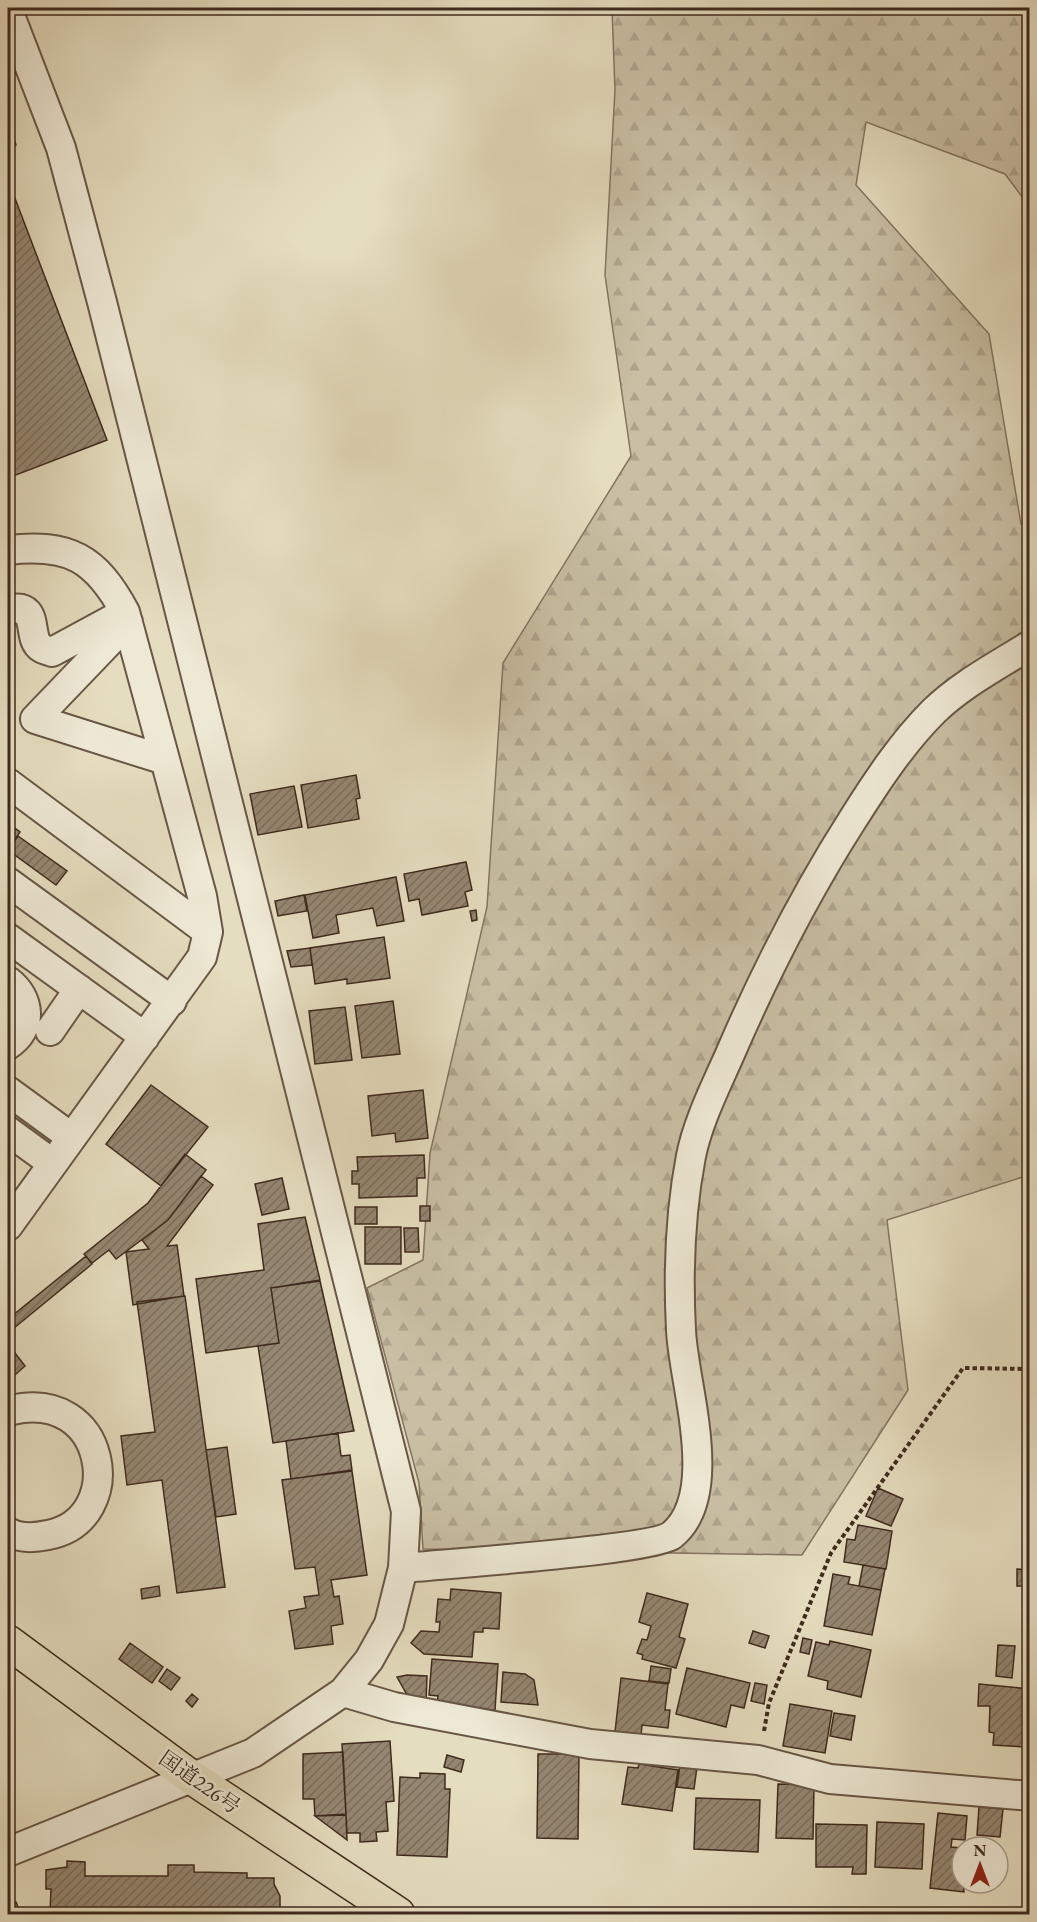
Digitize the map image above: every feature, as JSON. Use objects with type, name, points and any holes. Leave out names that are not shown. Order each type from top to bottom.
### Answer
[{"type":"highway","name":"国道226号","points":[[8,1642],[191,1777],[398,1914]]},
{"type":"street","points":[[8,10],[60,148],[105,314],[406,1511],[403,1568],[388,1624],[369,1660],[343,1692],[253,1753],[8,1852]]},
{"type":"street","points":[[8,550],[38,546],[66,553],[85,561],[110,585],[126,617],[207,916],[208,932],[202,957],[172,1001],[52,1163],[16,1196],[8,1226]]},
{"type":"street","points":[[8,610],[20,609],[28,613],[33,622],[36,643],[42,649],[52,652],[126,617]]},
{"type":"street","points":[[126,617],[35,719],[165,760]]},
{"type":"street","points":[[403,1568],[632,1546],[671,1536],[692,1508],[697,1470],[694,1415],[681,1332],[682,1215],[692,1151],[714,1092],[748,1011],[823,866],[889,764],[933,712],[957,691],[1029,645]]},
{"type":"street","points":[[8,783],[208,932]]},
{"type":"street","points":[[11,893],[172,1001]]},
{"type":"street","points":[[8,938],[145,1037]]},
{"type":"street","points":[[8,981],[22,995],[26,1008],[24,1029],[8,1045]]},
{"type":"street","points":[[50,1031],[79,989]]},
{"type":"street","points":[[16,1087],[71,1137]]},
{"type":"street","points":[[8,1131],[52,1163]]},
{"type":"street","points":[[8,1411],[27,1406],[50,1408],[69,1417],[85,1431],[95,1449],[99,1470],[96,1490],[87,1509],[73,1524],[55,1534],[34,1538],[8,1532]]},
{"type":"street","points":[[343,1692],[394,1707],[590,1744],[758,1760],[830,1779],[1029,1796]]},
{"type":"path","points":[[758,1760],[770,1703],[831,1553],[963,1368],[1029,1369]]},
{"type":"green space","points":[[612,8],[1029,8],[1029,206],[1005,174],[866,122],[856,185],[989,334],[1021,524],[1029,527],[1029,1175],[887,1220],[908,1390],[802,1555],[423,1549],[419,1483],[367,1288],[423,1260],[430,1153],[487,907],[503,663],[631,456],[605,275],[615,90]]},
{"type":"building","points":[[8,120],[16,145],[8,148]]},
{"type":"building","points":[[8,180],[107,440],[8,478]]},
{"type":"building","points":[[356,775],[360,798],[356,799],[359,819],[308,828],[301,785]]},
{"type":"building","points":[[294,786],[302,827],[258,835],[250,794]]},
{"type":"building","points":[[8,823],[20,832],[8,850]]},
{"type":"building","points":[[18,836],[67,871],[56,885],[8,850]]},
{"type":"building","points":[[466,862],[472,890],[465,892],[468,906],[422,915],[419,899],[409,901],[404,874]]},
{"type":"building","points":[[396,877],[404,921],[377,926],[373,908],[336,915],[339,933],[313,938],[305,895]]},
{"type":"building","points":[[304,895],[307,911],[278,916],[275,901]]},
{"type":"building","points":[[476,910],[477,920],[472,921],[470,911]]},
{"type":"building","points":[[384,937],[390,978],[347,984],[347,979],[315,984],[310,948]]},
{"type":"building","points":[[310,948],[312,965],[291,967],[287,951]]},
{"type":"building","points":[[393,1001],[400,1054],[362,1058],[355,1006]]},
{"type":"building","points":[[345,1007],[352,1060],[315,1064],[309,1011]]},
{"type":"building","points":[[151,1085],[208,1127],[161,1186],[106,1144]]},
{"type":"building","points":[[423,1090],[428,1138],[396,1142],[395,1133],[372,1136],[368,1096]]},
{"type":"building","points":[[185,1154],[206,1170],[168,1220],[116,1259],[109,1250],[92,1263],[84,1254],[148,1203]]},
{"type":"building","points":[[424,1155],[425,1178],[417,1178],[417,1196],[359,1198],[359,1184],[352,1184],[352,1171],[358,1171],[357,1157]]},
{"type":"building","points":[[201,1176],[213,1185],[167,1246],[177,1245],[184,1296],[133,1305],[126,1252],[149,1249],[142,1240],[168,1220]]},
{"type":"building","points":[[282,1178],[289,1209],[262,1215],[255,1184]]},
{"type":"building","points":[[420,1206],[430,1206],[430,1221],[420,1221]]},
{"type":"building","points":[[355,1207],[377,1207],[377,1224],[355,1224]]},
{"type":"building","points":[[305,1217],[320,1280],[271,1288],[279,1343],[206,1353],[196,1279],[264,1270],[258,1224]]},
{"type":"building","points":[[365,1227],[401,1227],[401,1264],[365,1264]]},
{"type":"building","points":[[404,1228],[418,1228],[419,1252],[405,1252]]},
{"type":"building","points":[[86,1256],[92,1264],[8,1333],[8,1319]]},
{"type":"building","points":[[320,1281],[354,1431],[273,1443],[258,1346],[279,1343],[271,1288]]},
{"type":"building","points":[[185,1296],[225,1587],[177,1593],[162,1480],[127,1485],[121,1436],[155,1432],[137,1302]]},
{"type":"building","points":[[8,1344],[25,1366],[8,1381]]},
{"type":"building","points":[[338,1433],[341,1456],[350,1455],[352,1470],[291,1479],[286,1441]]},
{"type":"building","points":[[227,1447],[236,1514],[216,1517],[206,1450]]},
{"type":"building","points":[[352,1471],[367,1575],[331,1580],[334,1597],[339,1596],[343,1624],[331,1626],[333,1644],[295,1649],[289,1611],[306,1608],[304,1597],[319,1595],[315,1567],[295,1569],[282,1480]]},
{"type":"building","points":[[878,1488],[903,1499],[891,1526],[866,1516]]},
{"type":"building","points":[[858,1525],[892,1531],[886,1569],[844,1562],[847,1539],[855,1540]]},
{"type":"building","points":[[863,1565],[885,1569],[881,1590],[859,1586]]},
{"type":"building","points":[[1017,1569],[1030,1570],[1030,1586],[1017,1586]]},
{"type":"building","points":[[833,1574],[850,1577],[848,1584],[881,1590],[872,1635],[824,1626]]},
{"type":"building","points":[[159,1586],[160,1596],[142,1599],[141,1589]]},
{"type":"building","points":[[451,1589],[501,1593],[499,1629],[483,1628],[483,1632],[474,1632],[472,1657],[424,1654],[411,1643],[421,1631],[439,1632],[440,1622],[436,1622],[438,1599],[450,1600]]},
{"type":"building","points":[[647,1593],[688,1604],[679,1637],[685,1639],[676,1668],[642,1659],[643,1655],[637,1653],[642,1639],[647,1640],[651,1626],[639,1622]]},
{"type":"building","points":[[753,1631],[769,1636],[765,1648],[749,1643]]},
{"type":"building","points":[[803,1638],[812,1640],[809,1654],[800,1652]]},
{"type":"building","points":[[830,1641],[871,1650],[861,1697],[827,1689],[828,1681],[808,1676],[816,1642],[829,1645]]},
{"type":"building","points":[[130,1643],[163,1667],[152,1683],[119,1659]]},
{"type":"building","points":[[998,1645],[1015,1646],[1012,1678],[996,1676]]},
{"type":"building","points":[[432,1659],[498,1664],[495,1710],[437,1706],[438,1696],[429,1695]]},
{"type":"building","points":[[651,1666],[671,1669],[669,1683],[649,1681]]},
{"type":"building","points":[[687,1668],[750,1683],[744,1708],[731,1705],[726,1727],[676,1714]]},
{"type":"building","points":[[167,1669],[180,1678],[171,1690],[159,1681]]},
{"type":"building","points":[[503,1672],[525,1674],[534,1680],[538,1705],[501,1702]]},
{"type":"building","points":[[427,1676],[426,1703],[406,1693],[397,1677]]},
{"type":"building","points":[[621,1678],[668,1684],[665,1710],[670,1710],[668,1728],[642,1725],[641,1735],[615,1732]]},
{"type":"building","points":[[755,1683],[767,1685],[764,1704],[751,1701]]},
{"type":"building","points":[[979,1684],[1030,1689],[1030,1738],[1027,1737],[1026,1747],[993,1745],[994,1733],[989,1732],[990,1706],[978,1706]]},
{"type":"building","points":[[192,1694],[198,1699],[192,1707],[186,1701]]},
{"type":"building","points":[[790,1704],[832,1711],[825,1753],[783,1746]]},
{"type":"building","points":[[834,1713],[855,1716],[851,1740],[830,1736]]},
{"type":"building","points":[[390,1741],[394,1801],[386,1802],[388,1831],[376,1832],[377,1841],[360,1842],[360,1833],[347,1833],[342,1744]]},
{"type":"building","points":[[343,1752],[346,1814],[315,1816],[314,1799],[303,1799],[303,1754]]},
{"type":"building","points":[[538,1754],[579,1754],[578,1839],[537,1838]]},
{"type":"building","points":[[447,1755],[464,1760],[461,1772],[444,1767]]},
{"type":"building","points":[[639,1764],[678,1770],[672,1811],[622,1804],[628,1767],[638,1768]]},
{"type":"building","points":[[680,1765],[697,1767],[694,1789],[677,1787]]},
{"type":"building","points":[[420,1773],[445,1774],[445,1789],[450,1789],[447,1857],[397,1855],[400,1777],[420,1778]]},
{"type":"building","points":[[778,1784],[814,1785],[813,1839],[776,1838]]},
{"type":"building","points":[[696,1798],[760,1800],[758,1852],[694,1849]]},
{"type":"building","points":[[979,1807],[1003,1809],[1000,1835],[977,1835]]},
{"type":"building","points":[[938,1813],[967,1816],[965,1835],[950,1835],[950,1890],[930,1888]]},
{"type":"building","points":[[346,1815],[347,1840],[315,1816]]},
{"type":"building","points":[[877,1822],[924,1824],[922,1869],[875,1867]]},
{"type":"building","points":[[816,1824],[867,1825],[866,1874],[852,1874],[853,1867],[816,1867]]},
{"type":"building","points":[[67,1861],[85,1862],[85,1876],[168,1876],[168,1865],[194,1865],[194,1872],[247,1873],[247,1878],[274,1878],[274,1884],[280,1896],[280,1908],[278,1914],[53,1914],[50,1913],[51,1889],[46,1889],[46,1870],[67,1867]]},
{"type":"building","points":[[16,1902],[21,1914],[8,1914],[8,1905]]}]
